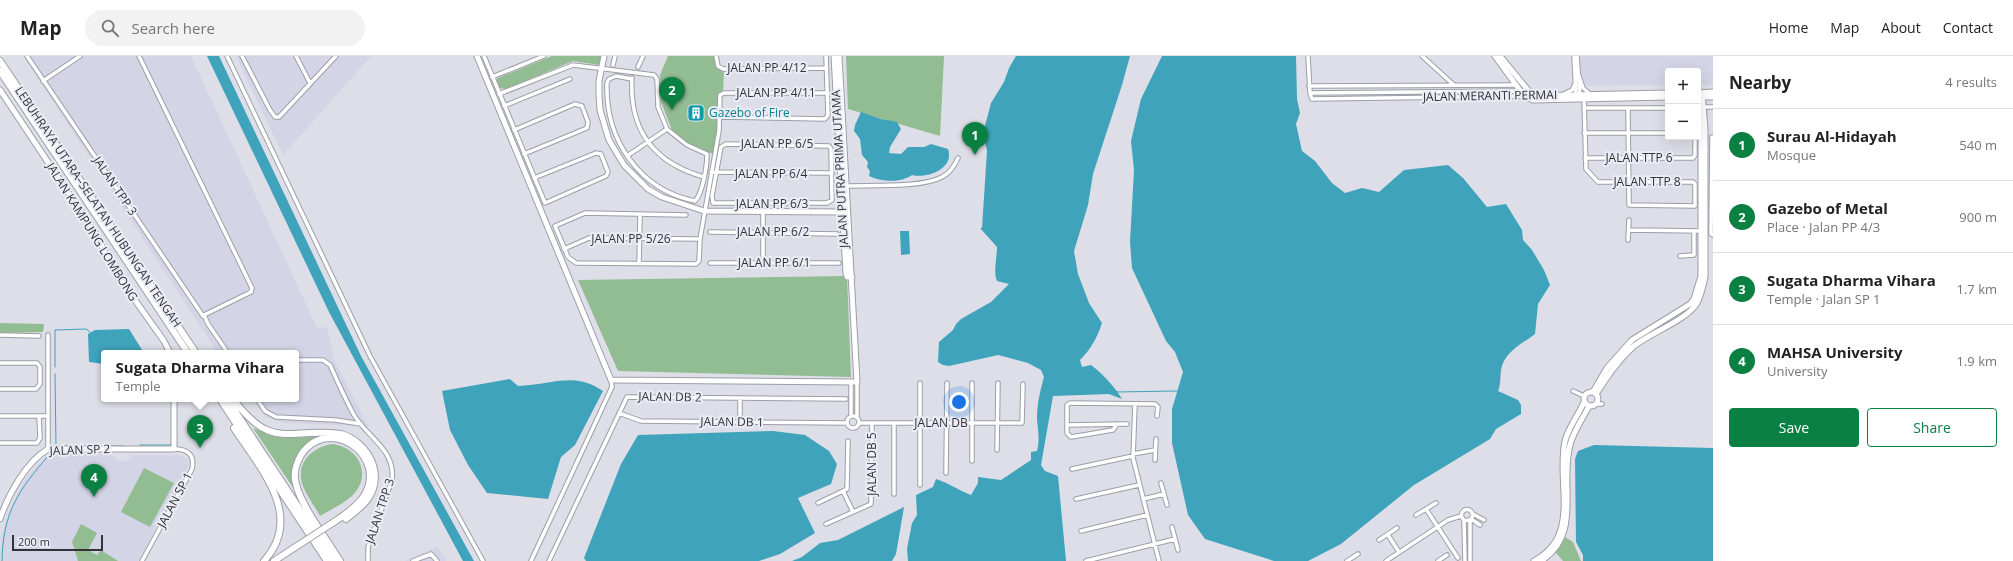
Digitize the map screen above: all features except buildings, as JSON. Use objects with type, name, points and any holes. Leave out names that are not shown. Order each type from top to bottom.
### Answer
[{"type":"highway","name":"LEBUHRAYA UTARA–SELATAN HUBUNGAN TENGAH","points":[[0,61],[177,331]]},
{"type":"highway","name":"LEBUHRAYA UTARA–SELATAN HUBUNGAN TENGAH","points":[[0,71],[177,331]]},
{"type":"highway","points":[[177,331],[186,350]]},
{"type":"highway","points":[[177,331],[194,350]]},
{"type":"highway","points":[[218,402],[259,466],[276,497],[279,506],[282,519],[279,539],[275,547],[264,561]]},
{"type":"highway","points":[[222,402],[327,561]]},
{"type":"highway","points":[[229,402],[334,561]]},
{"type":"highway","points":[[235,402],[247,417],[265,430],[282,434],[341,434],[355,439],[366,450],[374,471],[371,493],[361,507],[335,523],[281,561]]},
{"type":"highway","points":[[335,523],[353,508],[364,496],[368,485],[369,474],[365,459],[357,448],[347,441],[329,438],[315,443],[303,453],[296,466],[295,479],[302,499],[340,561]]},
{"type":"highway","points":[[274,561],[298,548]]},
{"type":"street","name":"JALAN TPP 3","points":[[27,56],[226,350]]},
{"type":"street","points":[[43,81],[80,56]]},
{"type":"street","points":[[139,56],[252,288],[251,292],[204,316]]},
{"type":"street","points":[[227,56],[370,356],[483,561]]},
{"type":"street","points":[[242,56],[270,110],[276,116],[279,116],[336,56]]},
{"type":"street","points":[[296,56],[310,83]]},
{"type":"street","points":[[477,56],[611,380],[612,387],[531,561]]},
{"type":"street","points":[[484,56],[499,94],[534,178],[545,203],[606,176],[608,172],[601,154],[598,153],[534,178]]},
{"type":"street","points":[[492,77],[544,56]]},
{"type":"street","points":[[604,56],[599,81],[600,110],[609,140],[624,165],[648,189],[662,197],[704,211],[842,212]]},
{"type":"street","points":[[613,65],[615,56]]},
{"type":"street","points":[[638,67],[643,56]]},
{"type":"street","name":"JALAN PP 4/12","points":[[716,56],[718,66],[723,69],[826,68]]},
{"type":"street","points":[[686,215],[585,214],[555,226],[564,249],[571,260],[576,263],[696,264],[699,261],[704,211],[719,131],[720,117],[825,119],[828,115],[826,56]]},
{"type":"street","name":"JALAN PUTRA PRIMA UTAMA","points":[[834,56],[837,68],[846,186],[857,382]]},
{"type":"street","name":"JALAN PUTRA PRIMA UTAMA","points":[[839,56],[837,68],[842,212],[846,275],[852,277]]},
{"type":"street","points":[[1308,56],[1310,93]]},
{"type":"street","points":[[1422,56],[1454,85]]},
{"type":"street","points":[[1495,56],[1524,96],[1533,100],[1580,97],[1665,97]]},
{"type":"street","points":[[1500,56],[1532,95]]},
{"type":"street","points":[[1574,56],[1575,84],[1584,108],[1585,158]]},
{"type":"street","points":[[1577,56],[1580,97]]},
{"type":"street","points":[[499,94],[572,65],[602,68],[656,77],[658,107],[667,129],[687,145],[706,154],[704,177],[699,197],[695,201],[665,191],[645,177],[627,156],[613,130],[608,111],[607,90],[609,79],[616,76],[632,79]]},
{"type":"street","points":[[826,68],[837,68]]},
{"type":"street","points":[[1578,69],[1582,87],[1590,94]]},
{"type":"street","points":[[632,73],[632,107],[638,124],[648,142],[675,167],[704,177]]},
{"type":"street","points":[[504,106],[570,79]]},
{"type":"street","points":[[1563,95],[1572,90],[1575,84]]},
{"type":"street","points":[[1309,86],[1517,85]]},
{"type":"street","name":"JALAN KAMPUNG LOMBONG","points":[[0,90],[97,236],[115,272],[164,341],[168,350]]},
{"type":"street","name":"JALAN MERANTI PERMAI","points":[[1521,91],[1310,93],[1312,99],[1532,95],[1563,95],[1580,97],[1590,94],[1665,93]]},
{"type":"street","points":[[1701,95],[1713,92]]},
{"type":"street","name":"JALAN PP 4/11","points":[[720,117],[720,95],[724,93],[828,93]]},
{"type":"street","points":[[1701,95],[1713,97]]},
{"type":"street","points":[[1701,99],[1704,111],[1701,130]]},
{"type":"street","points":[[514,130],[575,104],[582,106],[588,122],[587,128],[524,154]]},
{"type":"street","points":[[1703,108],[1713,107]]},
{"type":"street","points":[[1584,108],[1665,108]]},
{"type":"street","points":[[1628,108],[1628,182]]},
{"type":"street","points":[[627,156],[667,129]]},
{"type":"street","points":[[1584,133],[1665,133]]},
{"type":"street","points":[[1701,137],[1712,137],[1712,235]]},
{"type":"street","name":"JALAN TTP 6","points":[[1585,158],[1693,158],[1699,140]]},
{"type":"street","points":[[1620,355],[1689,312],[1696,304],[1705,277],[1703,260],[1703,183],[1700,140]]},
{"type":"street","name":"JALAN PP 6/5","points":[[717,174],[721,147],[726,144],[829,146],[831,149],[832,174]]},
{"type":"street","points":[[846,186],[918,183],[935,180],[950,171],[958,158]]},
{"type":"street","name":"JALAN TTP 8","points":[[1585,158],[1587,171],[1600,182],[1628,182],[1694,183],[1695,206],[1629,205],[1628,182]]},
{"type":"street","name":"JALAN PP 6/4","points":[[711,172],[717,174],[832,174]]},
{"type":"street","name":"JALAN PP 6/3","points":[[717,174],[712,196],[712,200],[716,204],[827,203],[832,200],[832,174]]},
{"type":"street","points":[[763,212],[763,263]]},
{"type":"street","points":[[639,264],[640,214]]},
{"type":"street","points":[[1628,240],[1629,220]]},
{"type":"street","points":[[1629,230],[1703,231]]},
{"type":"street","points":[[1680,256],[1694,255],[1694,231]]},
{"type":"street","name":"JALAN PP 6/2","points":[[710,232],[837,234]]},
{"type":"street","name":"JALAN PP 5/26","points":[[564,249],[588,238],[700,239]]},
{"type":"street","points":[[1594,393],[1632,340],[1693,301],[1701,276],[1703,260]]},
{"type":"street","name":"JALAN PP 6/1","points":[[710,263],[839,263]]},
{"type":"street","points":[[1655,324],[1659,330]]},
{"type":"street","points":[[0,335],[39,336]]},
{"type":"street","points":[[48,335],[48,449]]},
{"type":"street","name":"JALAN TPP 3","points":[[299,360],[319,360],[327,362],[361,424],[382,448],[393,473],[368,547],[368,561]]},
{"type":"street","points":[[0,363],[39,364],[40,384],[38,388],[0,389]]},
{"type":"street","points":[[611,380],[857,382],[857,417],[860,423],[854,429],[848,427],[847,423],[851,416],[851,382]]},
{"type":"street","points":[[920,383],[920,485]]},
{"type":"street","points":[[946,473],[947,383]]},
{"type":"street","points":[[972,383],[972,461]]},
{"type":"street","points":[[997,450],[998,383]]},
{"type":"street","name":"JALAN DB","points":[[860,423],[1023,422],[1023,384]]},
{"type":"street","points":[[1573,392],[1584,396]]},
{"type":"street","points":[[1584,396],[1588,393],[1594,393]]},
{"type":"street","points":[[1541,561],[1562,540],[1565,531],[1569,450],[1573,437],[1589,406],[1597,403],[1594,393]]},
{"type":"street","name":"JALAN DB 2","points":[[549,561],[619,413],[624,399],[630,396],[846,399]]},
{"type":"street","points":[[1534,561],[1549,553],[1561,530],[1564,505],[1564,443],[1584,402],[1584,396]]},
{"type":"street","points":[[740,398],[740,422]]},
{"type":"street","points":[[174,402],[174,449]]},
{"type":"street","points":[[259,402],[265,411],[276,417],[335,420],[361,424]]},
{"type":"street","points":[[1584,402],[1589,406]]},
{"type":"street","points":[[1117,424],[1113,430],[1072,437],[1068,434],[1068,404],[1155,404],[1158,407],[1157,416]]},
{"type":"street","points":[[1135,404],[1133,455],[1139,485],[1159,561]]},
{"type":"street","name":"JALAN DB 1","points":[[619,413],[637,421],[847,423]]},
{"type":"street","points":[[0,416],[48,416]]},
{"type":"street","points":[[0,444],[37,443],[40,438],[39,416]]},
{"type":"street","points":[[851,416],[857,417]]},
{"type":"street","name":"JALAN DB 5","points":[[826,524],[871,504],[872,423]]},
{"type":"street","points":[[894,423],[894,494]]},
{"type":"street","points":[[1067,425],[1127,424]]},
{"type":"street","points":[[1155,460],[1156,439]]},
{"type":"street","points":[[818,503],[848,487],[848,441]]},
{"type":"street","name":"JALAN SP 2","points":[[0,519],[7,500],[15,486],[34,461],[48,449],[174,449]]},
{"type":"street","name":"JALAN SP 1","points":[[142,561],[192,469],[193,459],[190,453],[186,450],[174,449]]},
{"type":"street","points":[[1072,470],[1155,450]]},
{"type":"street","points":[[1161,483],[1167,505]]},
{"type":"street","points":[[1076,499],[1139,485]]},
{"type":"street","points":[[843,491],[853,512]]},
{"type":"street","points":[[1143,499],[1164,494]]},
{"type":"street","points":[[1416,515],[1436,503]]},
{"type":"street","points":[[1426,509],[1458,558]]},
{"type":"street","points":[[1386,561],[1448,520],[1462,516],[1462,513],[1466,510],[1484,520]]},
{"type":"street","points":[[1470,560],[1470,520],[1473,514]]},
{"type":"street","points":[[1080,531],[1147,515]]},
{"type":"street","points":[[1462,516],[1464,520],[1465,561]]},
{"type":"street","points":[[1464,520],[1470,520],[1480,526]]},
{"type":"street","points":[[1172,527],[1178,550]]},
{"type":"street","points":[[1379,540],[1397,528]]},
{"type":"street","points":[[1388,534],[1399,552]]},
{"type":"street","points":[[1086,561],[1175,539]]},
{"type":"street","points":[[413,561],[430,554],[437,561]]},
{"type":"street","points":[[1349,561],[1358,554]]},
{"type":"street","points":[[1438,561],[1447,555]]},
{"type":"shaded area","points":[[23,56],[191,56],[317,328],[327,327],[334,360],[368,426],[284,423],[265,416],[254,402],[299,402],[299,350],[216,350]]},
{"type":"shaded area","points":[[236,56],[371,56],[283,155]]},
{"type":"shaded area","points":[[1580,56],[1713,56],[1713,85],[1701,85],[1701,68],[1665,68],[1665,85],[1580,86]]},
{"type":"shaded area","points":[[48,454],[111,454],[119,461],[126,461],[132,455],[179,455],[188,460],[189,465],[138,561],[118,561],[101,550],[97,555],[72,543],[78,561],[0,561],[1,538],[9,511],[23,482]]},
{"type":"shaded area","points":[[437,546],[446,561],[405,561]]},
{"type":"green space","points":[[552,56],[602,56],[599,65],[573,61],[506,89],[499,88],[496,80],[498,78]]},
{"type":"green space","points":[[668,56],[715,56],[718,68],[724,71],[723,92],[719,96],[718,133],[713,154],[689,144],[672,130],[661,102],[660,75]]},
{"type":"green space","points":[[846,56],[944,56],[940,136],[848,109]]},
{"type":"green space","points":[[847,276],[851,377],[618,371],[578,280]]},
{"type":"green space","points":[[0,323],[44,324],[43,332],[0,333]]},
{"type":"green space","points":[[253,428],[272,435],[288,437],[323,436],[306,445],[296,456],[293,470],[294,489]]},
{"type":"green space","points":[[332,444],[349,450],[356,456],[360,463],[362,479],[352,496],[320,516],[303,487],[301,468],[308,457],[318,448]]},
{"type":"green space","points":[[144,468],[174,483],[150,527],[121,512]]},
{"type":"green space","points":[[81,524],[97,533],[88,550],[97,555],[101,550],[118,561],[78,561],[72,542]]},
{"type":"green space","points":[[1565,537],[1573,542],[1581,561],[1563,561],[1556,553]]},
{"type":"water","points":[[207,56],[219,56],[361,356],[474,561],[463,561],[329,312]]},
{"type":"water","points":[[1016,56],[1130,56],[1093,174],[1088,205],[1074,251],[1078,274],[1089,303],[1102,323],[1093,343],[1080,360],[1082,367],[1091,365],[1108,381],[1122,399],[1109,394],[1053,396],[1041,465],[1045,471],[1058,476],[1066,561],[908,561],[907,549],[912,523],[917,515],[916,495],[933,487],[936,479],[971,495],[978,483],[978,477],[1001,480],[1031,460],[1031,452],[1037,451],[1038,447],[1038,408],[1044,377],[1041,370],[1028,363],[998,355],[949,366],[938,362],[939,342],[953,330],[961,319],[991,302],[1009,284],[997,281],[995,269],[997,247],[980,228],[982,228],[987,151],[983,133],[991,103],[1004,82],[1009,68]]},
{"type":"water","points":[[1162,56],[1296,56],[1297,99],[1300,113],[1296,124],[1302,151],[1315,161],[1332,183],[1345,193],[1362,188],[1379,192],[1404,170],[1448,165],[1463,178],[1487,207],[1506,204],[1522,230],[1523,240],[1532,250],[1544,270],[1550,285],[1538,304],[1535,334],[1510,353],[1501,370],[1498,391],[1518,400],[1521,405],[1521,414],[1496,429],[1490,439],[1414,485],[1341,544],[1308,561],[1274,561],[1205,539],[1188,515],[1172,443],[1172,409],[1183,372],[1175,352],[1166,341],[1132,268],[1130,242],[1134,170],[1131,141],[1141,99]]},
{"type":"water","points":[[861,112],[881,119],[897,122],[901,129],[890,147],[889,153],[901,154],[908,147],[924,147],[931,144],[948,149],[949,156],[947,162],[938,171],[931,174],[918,176],[912,175],[907,178],[891,181],[879,180],[869,176],[870,171],[867,167],[868,162],[862,155],[860,139],[854,131]]},
{"type":"water","points":[[900,231],[909,231],[910,254],[901,255]]},
{"type":"water","points":[[129,329],[142,350],[101,350],[101,364],[89,362],[88,334],[95,330]]},
{"type":"water","points":[[510,379],[518,386],[572,380],[592,385],[603,391],[575,445],[561,457],[548,499],[487,493],[468,465],[450,430],[442,391]]},
{"type":"water","points":[[773,431],[805,435],[829,451],[837,464],[831,484],[798,498],[815,533],[780,554],[759,561],[586,561],[584,558],[621,464],[638,435]]},
{"type":"water","points":[[1594,445],[1713,448],[1713,561],[1583,561],[1583,555],[1576,542],[1575,459],[1578,451]]},
{"type":"water","points":[[904,507],[896,554],[892,561],[792,561],[802,557],[820,543],[838,540]]},
{"type":"waterway","points":[[55,367],[55,330],[86,329],[90,332]]},
{"type":"waterway","points":[[55,374],[56,446],[123,446]]},
{"type":"waterway","points":[[1116,392],[1177,391]]},
{"type":"waterway","points":[[140,445],[170,445],[172,443]]},
{"type":"waterway","points":[[2,561],[5,529],[14,503],[29,480],[49,455]]},
{"type":"place","name":"Gazebo of Metal","points":[[672,110]]},
{"type":"place","name":"Gazebo of Fire","points":[[696,113]]},
{"type":"place","name":"Surau Al-Hidayah","points":[[975,155]]},
{"type":"place","name":"Sugata Dharma Vihara","points":[[200,448]]},
{"type":"place","name":"MAHSA University","points":[[94,497]]}]
